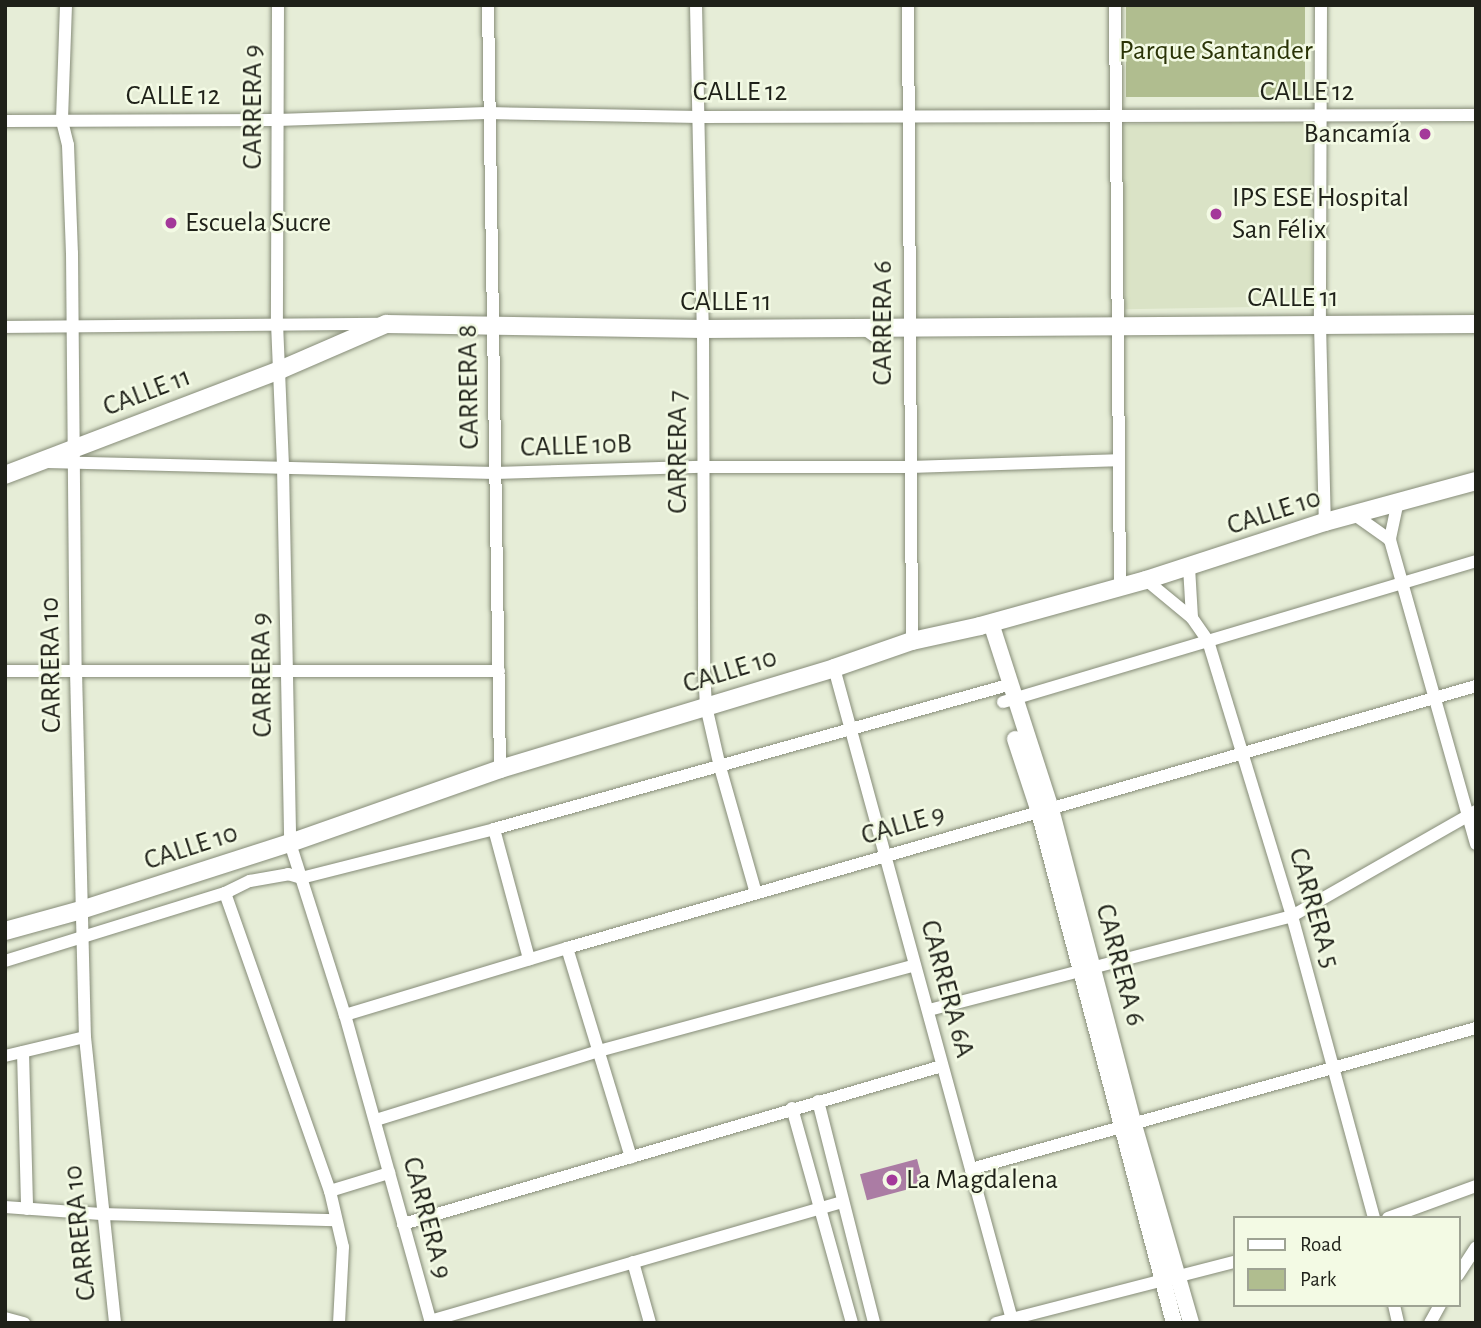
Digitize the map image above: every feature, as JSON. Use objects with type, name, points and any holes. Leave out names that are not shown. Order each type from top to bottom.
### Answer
[{"type":"main road","name":"CALLE 11","points":[[5,475],[37,462],[73,455],[386,324],[703,329],[860,328],[903,331],[1116,326],[1476,324]]},
{"type":"main road","name":"CALLE 10","points":[[5,930],[81,910],[290,843],[500,769],[834,668],[912,641],[985,625],[1146,580],[1325,522],[1476,481]]},
{"type":"street","name":"CARRERA 10","points":[[66,5],[62,121],[68,145],[73,328],[76,671],[85,1037],[101,1214],[115,1323]]},
{"type":"street","name":"CARRERA 9","points":[[278,5],[277,323],[283,467],[290,843],[376,1120],[430,1322]]},
{"type":"street","name":"CARRERA 8","points":[[488,5],[487,113],[500,769]]},
{"type":"street","name":"CARRERA 7","points":[[696,5],[703,329],[706,706],[720,767],[756,893]]},
{"type":"street","name":"CARRERA 6","points":[[908,5],[909,116],[903,331],[910,467],[912,641]]},
{"type":"street","points":[[1115,5],[1120,586]]},
{"type":"street","points":[[1321,5],[1320,324],[1325,522]]},
{"type":"street","name":"CALLE 12","points":[[5,121],[277,120],[487,113],[699,117],[1476,115]]},
{"type":"street","points":[[5,327],[386,324]]},
{"type":"street","name":"CALLE 10B","points":[[73,455],[283,467],[495,473],[702,467],[910,467],[1117,460]]},
{"type":"street","points":[[1398,501],[1390,540],[1471,812],[1476,844]]},
{"type":"street","points":[[1355,515],[1390,540]]},
{"type":"street","name":"CALLE 10","points":[[5,961],[225,893],[250,881],[288,874],[301,878],[494,829],[851,731],[1208,641],[1476,561]]},
{"type":"street","points":[[1189,567],[1192,618]]},
{"type":"street","name":"CARRERA 5","points":[[1146,580],[1192,618],[1208,641],[1292,916],[1373,1216]]},
{"type":"street","name":"CARRERA 6","points":[[985,625],[1045,811],[1128,1126],[1172,1279],[1191,1323]]},
{"type":"street","name":"CARRERA 6A","points":[[834,668],[1012,1321]]},
{"type":"street","points":[[5,671],[499,671]]},
{"type":"street","name":"CALLE 9","points":[[345,1015],[567,947],[1476,686]]},
{"type":"street","points":[[929,1010],[1292,916],[1471,812]]},
{"type":"street","points":[[494,829],[529,959]]},
{"type":"street","points":[[225,893],[330,1191],[343,1247],[339,1323]]},
{"type":"street","points":[[567,947],[631,1157]]},
{"type":"street","points":[[376,1120],[599,1051],[915,965]]},
{"type":"street","points":[[971,1169],[1476,1028]]},
{"type":"street","points":[[5,1056],[85,1037]]},
{"type":"street","points":[[23,1052],[27,1209]]},
{"type":"street","points":[[403,1224],[942,1066]]},
{"type":"street","points":[[818,1101],[874,1323]]},
{"type":"street","points":[[792,1108],[852,1323]]},
{"type":"street","points":[[330,1191],[389,1173]]},
{"type":"street","points":[[1394,1216],[1476,1186]]},
{"type":"street","points":[[430,1322],[842,1202]]},
{"type":"street","points":[[5,1207],[101,1214],[336,1220]]},
{"type":"street","points":[[1460,1272],[1476,1247]]},
{"type":"street","points":[[633,1262],[650,1323]]},
{"type":"street","points":[[996,1323],[1232,1263]]},
{"type":"street","name":"CARRERA 6","points":[[1172,1279],[1174,1323]]},
{"type":"street","points":[[1430,1323],[1439,1307]]},
{"type":"street","points":[[5,1318],[24,1323]]},
{"type":"lane","points":[[860,328],[880,344]]},
{"type":"shaded area","name":"IPS ESE Hospital San Félix","points":[[1310,121],[1313,306],[1125,309],[1122,124]]},
{"type":"shaded area","name":"La Magdalena","points":[[917,1159],[924,1185],[867,1200],[860,1174]]},
{"type":"green space","name":"Parque Santander","points":[[1126,5],[1305,5],[1305,97],[1126,97]]},
{"type":"place","name":"Bancamía","points":[[1425,134]]},
{"type":"place","name":"IPS ESE Hospital San Félix","points":[[1216,214]]},
{"type":"place","name":"Escuela Sucre","points":[[171,223]]},
{"type":"place","name":"La Magdalena","points":[[892,1180]]}]
